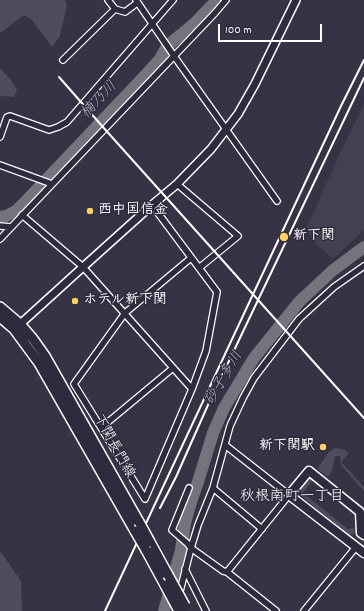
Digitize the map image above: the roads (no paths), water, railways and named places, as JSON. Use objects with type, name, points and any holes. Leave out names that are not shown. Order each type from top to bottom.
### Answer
[{"type":"main road","name":"下関長門線","points":[[0,307],[17,326],[137,526],[148,546],[165,585],[184,609]]},
{"type":"main road","name":"下関長門線","points":[[0,317],[17,326]]},
{"type":"main road","points":[[354,545],[357,539],[363,534],[360,512],[309,471],[289,495],[364,553]]},
{"type":"main road","name":"下関長門線","points":[[148,546],[168,574],[184,609]]},
{"type":"street","points":[[108,0],[115,9],[125,12],[137,1],[174,56],[277,201]]},
{"type":"street","points":[[0,137],[7,117],[10,116],[49,130],[67,122],[173,0]]},
{"type":"street","points":[[0,239],[226,0]]},
{"type":"street","points":[[17,326],[177,184],[211,149],[238,114],[255,84],[296,0]]},
{"type":"street","points":[[63,60],[115,9]]},
{"type":"street","points":[[0,165],[52,184]]},
{"type":"street","points":[[177,184],[238,236],[199,268]]},
{"type":"street","points":[[152,205],[199,268],[216,292],[206,351],[192,389],[145,499],[102,427],[74,384],[125,313],[191,258]]},
{"type":"street","points":[[22,215],[83,267],[192,389]]},
{"type":"street","points":[[0,226],[11,227]]},
{"type":"street","points":[[176,611],[189,546],[213,488],[230,426],[242,398],[254,378],[299,319],[334,287],[364,266]]},
{"type":"street","points":[[102,427],[173,368]]},
{"type":"street","points":[[225,445],[289,495],[228,572]]},
{"type":"street","points":[[189,488],[172,530],[189,546],[223,571],[228,572],[276,611]]},
{"type":"street","points":[[213,488],[262,529]]},
{"type":"street","points":[[304,611],[354,545]]},
{"type":"street","points":[[185,569],[206,611]]},
{"type":"waterway","name":"楠乃川","points":[[0,217],[16,211],[141,80],[160,59],[172,42],[194,24],[217,0]]},
{"type":"waterway","name":"砂子多川","points":[[164,611],[181,550],[185,523],[191,502],[213,433],[224,408],[254,358],[299,302],[332,271],[364,247]]},
{"type":"railway","points":[[105,611],[341,106],[364,60]]},
{"type":"railway","points":[[59,77],[364,418]]},
{"type":"railway","points":[[160,508],[364,78]]},
{"type":"place","name":"西中国信金","points":[[90,211]]},
{"type":"place","name":"新下関","points":[[284,237]]},
{"type":"place","name":"ホテル新下関","points":[[75,301]]},
{"type":"place","name":"新下関駅","points":[[323,447]]},
{"type":"district","name":"秋根南町一丁目","points":[[292,498]]}]
